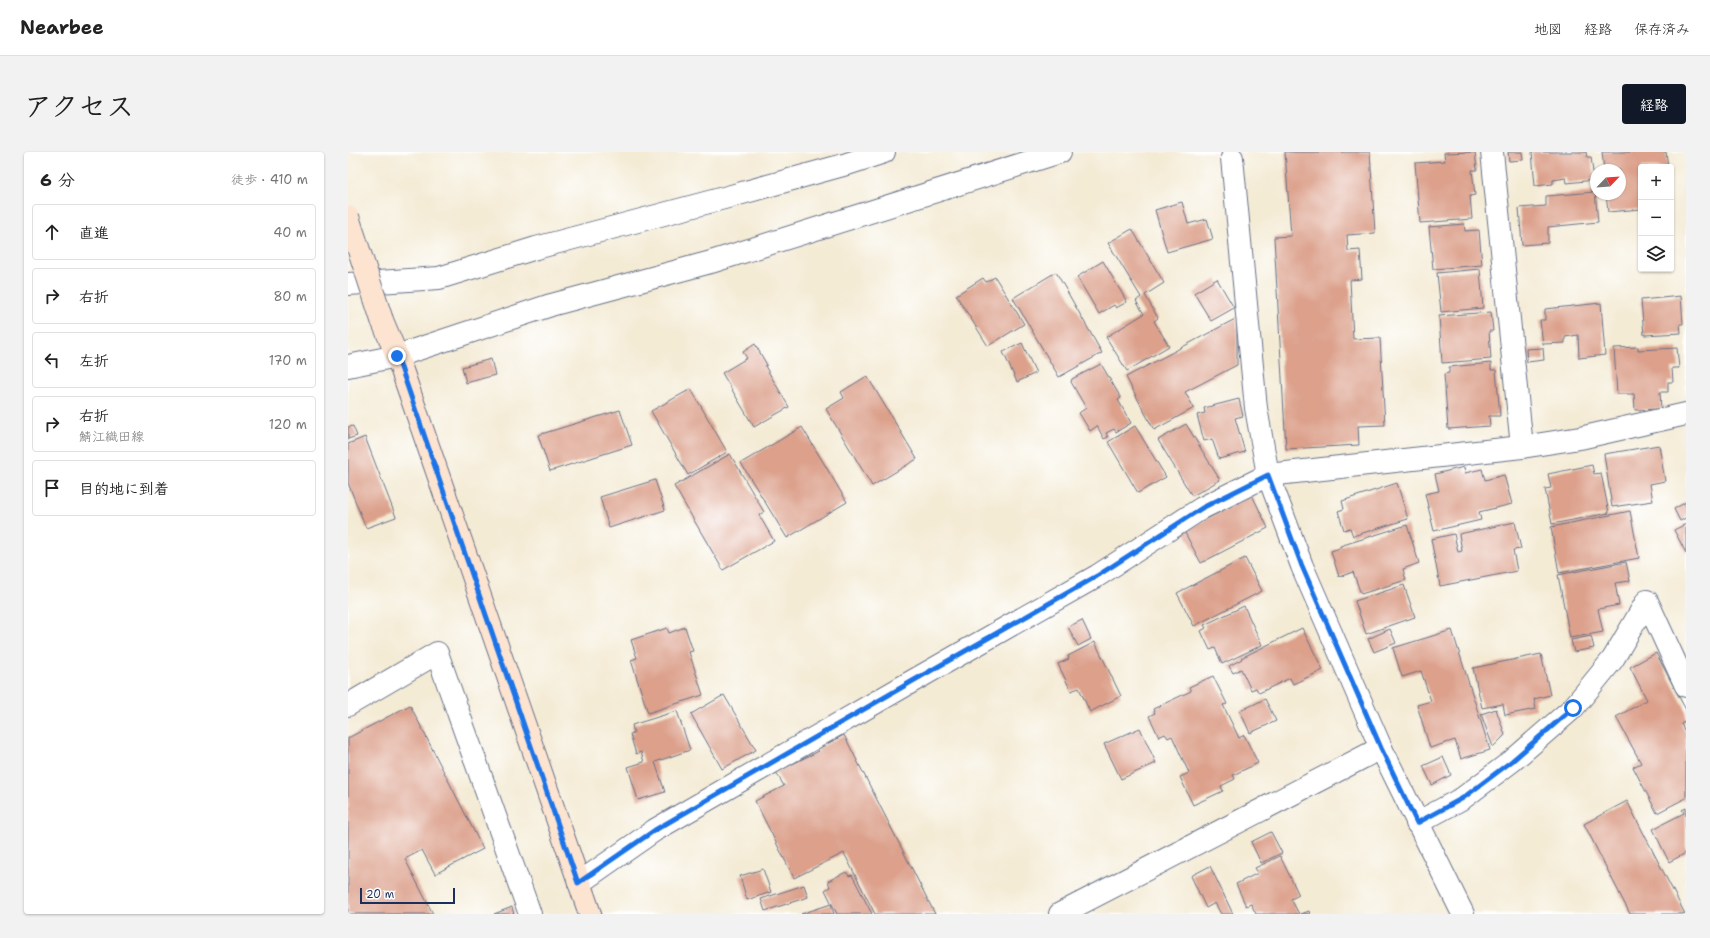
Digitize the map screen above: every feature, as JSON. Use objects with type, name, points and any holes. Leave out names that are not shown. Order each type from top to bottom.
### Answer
[{"type":"main road","points":[[348,217],[382,320],[397,356],[578,883],[590,914]]},
{"type":"street","points":[[348,284],[439,278],[536,248],[724,198],[847,164],[884,152]]},
{"type":"street","points":[[348,366],[397,356],[551,305],[711,262],[1060,152]]},
{"type":"street","points":[[1492,152],[1522,447]]},
{"type":"street","points":[[1232,158],[1256,408],[1268,475],[1302,566],[1381,748],[1463,914]]},
{"type":"street","points":[[578,883],[655,830],[1097,576],[1202,508],[1268,475],[1522,447],[1580,438],[1686,414]]},
{"type":"street","points":[[1417,823],[1463,798],[1512,761],[1573,708],[1614,659],[1647,601],[1686,686]]},
{"type":"street","points":[[348,705],[437,654],[530,914]]},
{"type":"street","points":[[1060,914],[1381,748]]},
{"type":"building","points":[[1285,152],[1370,152],[1375,233],[1347,235],[1348,251],[1360,250],[1362,279],[1350,280],[1353,339],[1380,338],[1385,425],[1358,426],[1359,445],[1286,449],[1274,237],[1291,236]]},
{"type":"building","points":[[1475,152],[1477,170],[1472,170],[1475,195],[1470,196],[1472,219],[1420,223],[1415,163],[1445,161],[1444,153]]},
{"type":"building","points":[[1508,152],[1522,152],[1523,160],[1509,161]]},
{"type":"building","points":[[1532,152],[1586,152],[1587,157],[1591,157],[1592,164],[1590,164],[1590,180],[1567,183],[1566,178],[1553,180],[1553,184],[1535,186]]},
{"type":"building","points":[[1602,152],[1666,152],[1668,164],[1638,164],[1638,209],[1608,212],[1607,200],[1626,200],[1626,164],[1603,164]]},
{"type":"building","points":[[1590,192],[1590,200],[1596,200],[1598,222],[1548,227],[1548,243],[1522,245],[1519,208],[1546,206],[1546,196]]},
{"type":"building","points":[[1182,202],[1188,224],[1207,219],[1213,239],[1167,252],[1155,210]]},
{"type":"building","points":[[1464,224],[1465,231],[1479,230],[1482,265],[1433,269],[1429,227]]},
{"type":"building","points":[[1132,229],[1164,283],[1145,295],[1158,318],[1154,321],[1169,346],[1127,371],[1106,337],[1144,314],[1136,301],[1141,297],[1108,243]]},
{"type":"building","points":[[1103,261],[1127,302],[1116,308],[1114,305],[1099,314],[1077,277]]},
{"type":"building","points":[[1480,269],[1483,308],[1441,312],[1437,273]]},
{"type":"building","points":[[1056,272],[1102,353],[1059,377],[1013,298]]},
{"type":"building","points":[[995,277],[1024,324],[988,346],[956,295],[983,278],[986,282]]},
{"type":"building","points":[[1217,279],[1234,308],[1211,321],[1194,293]]},
{"type":"building","points":[[1681,296],[1683,324],[1680,324],[1681,333],[1644,335],[1641,300]]},
{"type":"building","points":[[1601,303],[1605,355],[1579,358],[1578,335],[1565,337],[1565,343],[1543,344],[1540,320],[1545,320],[1545,309]]},
{"type":"building","points":[[1491,312],[1493,331],[1489,331],[1491,359],[1442,363],[1439,316]]},
{"type":"building","points":[[1237,318],[1237,365],[1185,392],[1194,408],[1154,430],[1126,377]]},
{"type":"building","points":[[1022,343],[1036,373],[1017,382],[1003,352]]},
{"type":"building","points":[[755,344],[767,365],[765,366],[789,407],[754,427],[722,373],[747,358],[743,352]]},
{"type":"building","points":[[1638,347],[1638,350],[1677,348],[1679,368],[1672,368],[1673,382],[1668,382],[1668,392],[1660,392],[1661,409],[1635,410],[1634,394],[1617,394],[1614,348]]},
{"type":"building","points":[[1543,348],[1544,360],[1527,362],[1526,349]]},
{"type":"building","points":[[491,359],[495,375],[466,383],[462,367]]},
{"type":"building","points":[[1491,363],[1491,370],[1496,370],[1500,416],[1489,416],[1490,426],[1448,429],[1444,374],[1449,373],[1449,367]]},
{"type":"building","points":[[1101,364],[1121,398],[1118,400],[1131,423],[1116,432],[1114,429],[1106,433],[1108,437],[1104,439],[1097,426],[1090,431],[1079,413],[1086,408],[1071,382],[1072,379]]},
{"type":"building","points":[[867,376],[917,459],[872,486],[826,409],[844,398],[841,392]]},
{"type":"building","points":[[691,389],[727,452],[688,475],[651,411]]},
{"type":"building","points":[[1239,399],[1243,416],[1235,418],[1245,452],[1219,459],[1212,439],[1204,441],[1197,415],[1205,413],[1204,408]]},
{"type":"building","points":[[620,410],[632,445],[550,471],[538,435]]},
{"type":"building","points":[[1186,424],[1220,480],[1192,496],[1158,440]]},
{"type":"building","points":[[353,426],[357,436],[348,439],[348,427]]},
{"type":"building","points":[[1135,426],[1166,477],[1138,493],[1108,442]]},
{"type":"building","points":[[802,427],[847,502],[787,538],[741,463]]},
{"type":"building","points":[[365,437],[396,517],[366,528],[348,483],[348,444]]},
{"type":"building","points":[[1659,445],[1665,481],[1650,484],[1653,501],[1612,507],[1604,454]]},
{"type":"building","points":[[730,454],[764,512],[759,515],[774,541],[723,570],[674,486]]},
{"type":"building","points":[[1592,465],[1594,474],[1601,473],[1609,513],[1552,524],[1545,489],[1551,488],[1548,474]]},
{"type":"building","points":[[1464,467],[1465,473],[1482,469],[1485,480],[1504,475],[1512,504],[1479,512],[1481,520],[1434,531],[1425,494],[1439,491],[1435,474]]},
{"type":"building","points":[[655,480],[665,510],[609,528],[600,497]]},
{"type":"building","points":[[1397,483],[1408,519],[1353,536],[1350,528],[1344,530],[1338,511],[1344,509],[1342,501]]},
{"type":"building","points":[[1252,495],[1268,528],[1201,563],[1184,531]]},
{"type":"building","points":[[1686,502],[1686,518],[1680,521],[1674,509]]},
{"type":"building","points":[[1630,511],[1639,558],[1559,573],[1551,527]]},
{"type":"building","points":[[1515,522],[1521,549],[1513,550],[1517,571],[1440,586],[1431,539],[1454,534],[1458,552],[1462,551],[1459,534]]},
{"type":"building","points":[[1686,524],[1686,553],[1674,530]]},
{"type":"building","points":[[1407,525],[1419,563],[1403,569],[1406,580],[1361,594],[1353,572],[1339,577],[1331,551],[1340,548],[1340,546]]},
{"type":"building","points":[[1245,558],[1262,591],[1194,626],[1177,593]]},
{"type":"building","points":[[1626,562],[1630,581],[1615,583],[1619,605],[1598,609],[1603,632],[1570,638],[1558,575]]},
{"type":"building","points":[[1404,585],[1415,617],[1366,634],[1355,601]]},
{"type":"building","points":[[1244,606],[1262,645],[1222,664],[1215,648],[1210,650],[1201,631],[1206,628],[1204,625]]},
{"type":"building","points":[[1082,620],[1091,639],[1078,646],[1068,627]]},
{"type":"building","points":[[685,627],[693,651],[689,652],[703,695],[648,713],[631,660],[637,658],[631,640],[667,628],[669,633]]},
{"type":"building","points":[[1302,628],[1323,670],[1293,684],[1290,678],[1259,693],[1256,688],[1251,690],[1241,669],[1233,673],[1229,666],[1242,659],[1241,658]]},
{"type":"building","points":[[1390,629],[1396,643],[1374,652],[1368,639]]},
{"type":"building","points":[[1452,630],[1490,750],[1461,759],[1455,740],[1430,748],[1417,705],[1431,701],[1421,671],[1402,677],[1393,648]]},
{"type":"building","points":[[1591,636],[1594,648],[1574,652],[1571,640]]},
{"type":"building","points":[[1095,642],[1121,696],[1090,712],[1079,688],[1071,691],[1058,664],[1069,659],[1068,656]]},
{"type":"building","points":[[1656,653],[1686,710],[1686,721],[1681,724],[1686,733],[1686,798],[1657,813],[1633,767],[1641,763],[1616,717],[1647,700],[1630,667]]},
{"type":"building","points":[[1541,654],[1550,695],[1534,699],[1536,709],[1505,715],[1503,704],[1482,708],[1473,668]]},
{"type":"building","points":[[1213,676],[1227,704],[1223,705],[1239,738],[1244,735],[1258,763],[1233,775],[1235,779],[1221,786],[1223,791],[1193,805],[1180,777],[1189,773],[1172,736],[1168,738],[1165,734],[1159,737],[1149,716],[1155,713],[1153,709],[1191,691],[1189,687]]},
{"type":"building","points":[[724,695],[756,750],[722,769],[691,714]]},
{"type":"building","points":[[1265,699],[1276,721],[1250,733],[1240,711]]},
{"type":"building","points":[[410,705],[483,849],[435,874],[422,850],[405,859],[433,914],[348,914],[348,738]]},
{"type":"building","points":[[1496,709],[1505,735],[1493,747],[1481,714]]},
{"type":"building","points":[[677,711],[690,750],[655,762],[665,792],[638,800],[628,767],[644,762],[641,752],[636,754],[630,734],[634,733],[632,725]]},
{"type":"building","points":[[1140,728],[1156,763],[1121,779],[1104,744]]},
{"type":"building","points":[[844,735],[935,914],[875,914],[844,853],[794,878],[755,801],[784,786],[776,772],[819,751],[817,749]]},
{"type":"building","points":[[1443,757],[1451,775],[1432,785],[1423,766]]},
{"type":"building","points":[[1627,801],[1685,914],[1630,914],[1584,824]]},
{"type":"building","points":[[1686,808],[1686,853],[1669,862],[1653,829],[1684,813],[1682,810]]},
{"type":"building","points":[[1271,832],[1282,853],[1261,863],[1251,842]]},
{"type":"building","points":[[1280,856],[1299,895],[1291,899],[1299,914],[1256,914],[1251,904],[1246,906],[1236,884],[1258,873],[1255,868]]},
{"type":"building","points":[[1210,866],[1233,914],[1221,914],[1215,903],[1206,908],[1191,876]]},
{"type":"building","points":[[763,869],[771,892],[747,900],[740,876]]},
{"type":"building","points":[[846,872],[849,876],[852,875],[872,914],[837,914],[825,890],[830,887],[828,881]]},
{"type":"building","points":[[804,885],[808,897],[765,911],[761,899]]},
{"type":"building","points":[[831,904],[834,914],[801,914]]},
{"type":"building","points":[[512,907],[514,914],[494,914]]},
{"type":"building","points":[[1309,911],[1310,914],[1301,914]]},
{"type":"route","points":[[397,356],[578,883],[655,830],[1097,576],[1202,508],[1268,475],[1302,566],[1381,748],[1417,823],[1463,798],[1512,761],[1573,708]]}]
